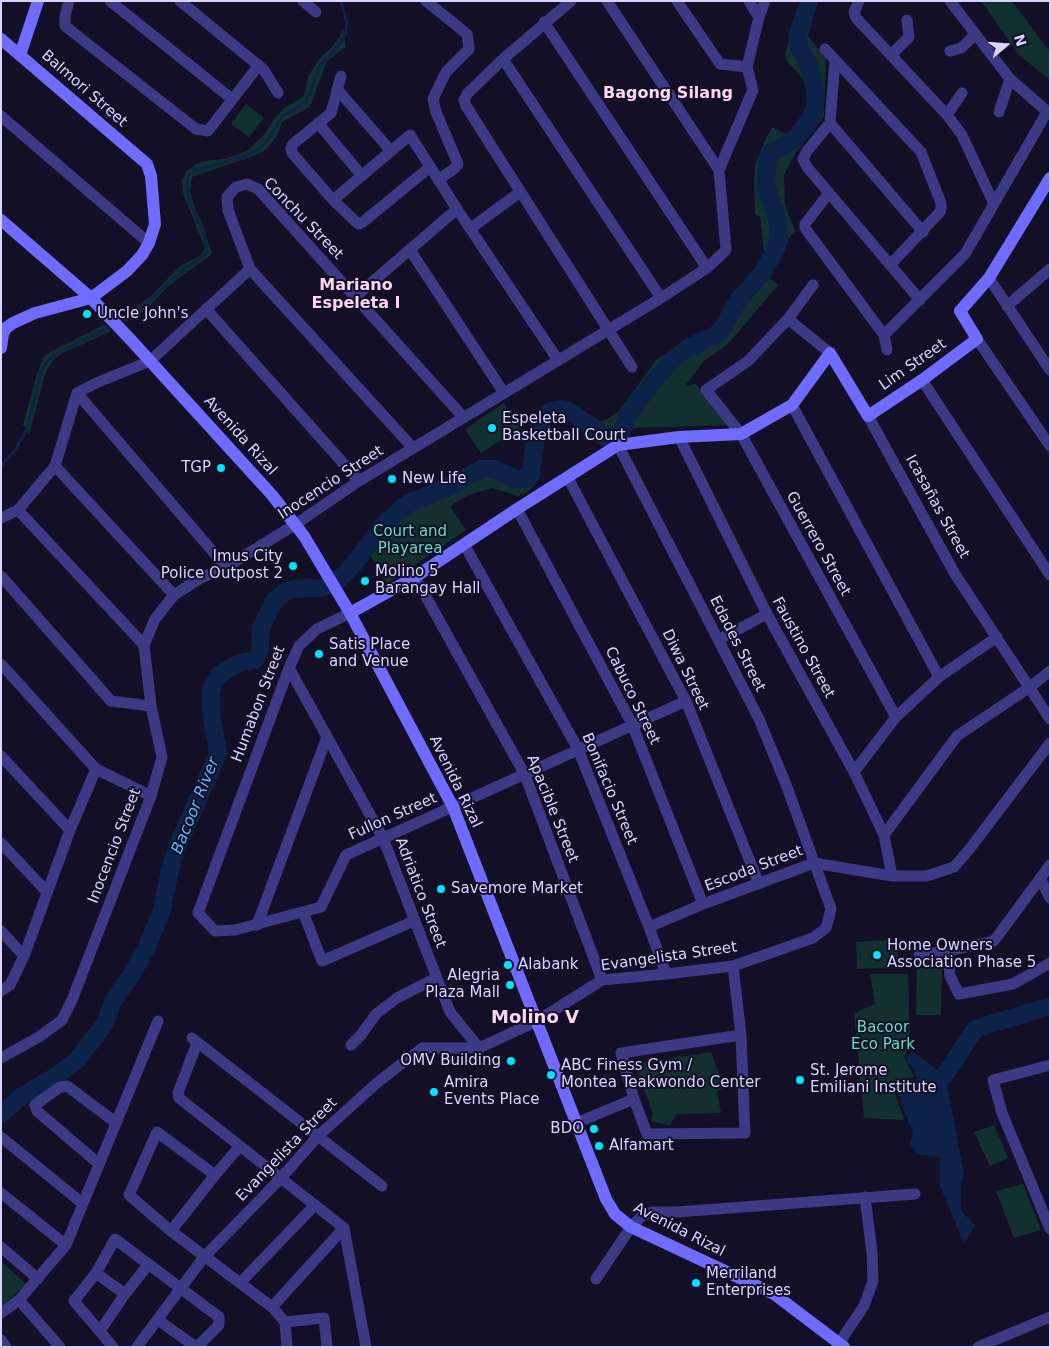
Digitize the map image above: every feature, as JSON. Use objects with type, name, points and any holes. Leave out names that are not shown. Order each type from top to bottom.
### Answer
[{"type":"main road","points":[[20,55],[38,1]]},
{"type":"main road","name":"Balmori Street","points":[[1,38],[147,164],[151,176],[155,224],[149,243]]},
{"type":"main road","points":[[977,339],[960,311],[989,278],[1050,178]]},
{"type":"main road","name":"Avenida Rizal","points":[[1,220],[91,298],[272,495],[296,524],[350,613],[453,807],[606,1199],[615,1214],[631,1227],[774,1294],[842,1345]]},
{"type":"main road","points":[[1,348],[4,326],[35,313],[91,298],[127,271],[142,255],[149,243]]},
{"type":"main road","name":"Lim Street","points":[[868,416],[922,380],[977,339]]},
{"type":"main road","name":"Humabon Street","points":[[350,613],[415,577],[618,445],[679,437],[741,434],[792,405],[830,353]]},
{"type":"main road","name":"Icasañas Street","points":[[830,353],[868,416]]},
{"type":"street","points":[[69,1],[65,16],[65,26],[196,129],[208,131],[259,65]]},
{"type":"street","points":[[110,1],[232,99]]},
{"type":"street","points":[[180,1],[259,65],[278,93]]},
{"type":"street","points":[[303,1],[316,12]]},
{"type":"street","points":[[426,1],[467,34],[469,49],[446,72],[433,99],[436,112],[458,164],[438,180]]},
{"type":"street","points":[[571,1],[544,22],[503,59],[467,94],[464,100],[520,192],[632,367]]},
{"type":"street","points":[[607,1],[719,170]]},
{"type":"street","points":[[677,1],[720,64],[746,67]]},
{"type":"street","points":[[749,1],[759,16]]},
{"type":"street","name":"Inocencio Street","points":[[1,1058],[39,1037],[62,1020],[72,1000],[151,796],[162,757],[151,706],[144,645],[155,619],[174,595],[199,579],[226,567],[413,448],[661,298],[707,268],[726,250],[719,170],[753,90],[746,67],[764,1]]},
{"type":"street","points":[[859,1],[854,12],[856,18],[947,115],[962,135],[994,204]]},
{"type":"street","points":[[884,335],[965,254],[1048,113],[1010,80],[950,1]]},
{"type":"street","points":[[891,55],[909,37],[907,20]]},
{"type":"street","points":[[544,22],[707,268]]},
{"type":"street","points":[[950,52],[961,48],[975,35]]},
{"type":"street","points":[[825,49],[921,152],[941,208],[923,232],[890,265]]},
{"type":"street","points":[[503,59],[661,298]]},
{"type":"street","points":[[835,60],[830,123],[803,159],[807,167],[920,300]]},
{"type":"street","points":[[341,76],[331,113],[293,144],[291,148],[292,153],[333,200],[358,224],[363,222],[430,167]]},
{"type":"street","points":[[999,112],[1010,80]]},
{"type":"street","points":[[337,89],[391,151]]},
{"type":"street","points":[[947,115],[962,93]]},
{"type":"street","points":[[1,116],[149,243]]},
{"type":"street","points":[[318,123],[362,176]]},
{"type":"street","points":[[830,123],[923,232]]},
{"type":"street","points":[[333,200],[410,135],[470,229],[558,360]]},
{"type":"street","name":"Conchu Street","points":[[250,269],[228,210],[227,197],[236,187],[247,184],[258,189],[464,418]]},
{"type":"street","points":[[470,229],[520,192]]},
{"type":"street","points":[[829,192],[805,224],[805,228],[884,335],[887,350]]},
{"type":"street","points":[[356,296],[457,209]]},
{"type":"street","points":[[410,250],[504,393]]},
{"type":"street","points":[[1,518],[18,510],[55,466],[77,393],[96,383],[150,361],[250,269],[413,448]]},
{"type":"street","points":[[1007,306],[1050,269]]},
{"type":"street","points":[[989,278],[1048,365]]},
{"type":"street","points":[[788,319],[813,285]]},
{"type":"street","points":[[206,309],[360,481]]},
{"type":"street","name":"Icasañas Street","points":[[788,319],[830,353]]},
{"type":"street","name":"Guerrero Street","points":[[788,319],[748,361],[706,390],[741,434],[896,717]]},
{"type":"street","points":[[977,339],[1050,446]]},
{"type":"street","points":[[922,380],[1050,575]]},
{"type":"street","points":[[77,393],[226,567]]},
{"type":"street","points":[[792,405],[939,677]]},
{"type":"street","name":"Icasañas Street","points":[[868,416],[955,574],[1050,719]]},
{"type":"street","name":"Faustino Street","points":[[679,437],[767,614],[854,772],[884,835],[892,876]]},
{"type":"street","name":"Edades Street","points":[[618,445],[759,718],[814,862]]},
{"type":"street","points":[[55,466],[174,595]]},
{"type":"street","name":"Diwa Street","points":[[568,478],[686,700],[759,884]]},
{"type":"street","name":"Cabuco Street","points":[[517,509],[632,724],[703,904]]},
{"type":"street","points":[[18,510],[144,645]]},
{"type":"street","name":"Bonifacio Street","points":[[464,544],[578,749],[666,974]]},
{"type":"street","points":[[1,576],[111,700],[151,706]]},
{"type":"street","name":"Apacible Street","points":[[415,577],[525,774],[602,980]]},
{"type":"street","name":"Humabon Street","points":[[215,931],[198,913],[289,668],[299,646],[317,629],[350,613]]},
{"type":"street","points":[[718,640],[767,614]]},
{"type":"street","points":[[854,772],[896,717],[939,677],[997,637]]},
{"type":"street","points":[[1,664],[96,769],[151,796]]},
{"type":"street","name":"Adriatico Street","points":[[289,668],[383,838],[450,1012],[479,1048]]},
{"type":"street","points":[[884,835],[957,736],[1030,687],[1050,671]]},
{"type":"street","name":"Fullon Street","points":[[215,931],[235,930],[321,907],[346,854],[686,700]]},
{"type":"street","points":[[257,925],[327,737]]},
{"type":"street","name":"Escoda Street","points":[[649,927],[703,904],[814,862],[892,876],[927,876],[954,866],[968,851],[1050,743]]},
{"type":"street","points":[[1,756],[70,830]]},
{"type":"street","points":[[1,991],[10,985],[24,956],[70,830],[96,769]]},
{"type":"street","points":[[1,843],[47,892]]},
{"type":"street","name":"Evangelista Street","points":[[137,1347],[204,1257],[281,1178],[318,1136],[378,1082],[422,1048],[479,1048],[537,1021],[602,980],[733,966],[813,938],[826,928],[831,909],[814,862]]},
{"type":"street","points":[[919,954],[948,951],[994,941],[1050,865]]},
{"type":"street","points":[[1040,878],[1050,898]]},
{"type":"street","points":[[303,912],[322,961],[414,921]]},
{"type":"street","points":[[1,931],[24,956]]},
{"type":"street","points":[[948,951],[950,976],[959,994],[1012,984],[1050,963]]},
{"type":"street","points":[[733,966],[742,1035],[745,1133],[646,1134],[621,1053],[742,1035]]},
{"type":"street","points":[[351,1045],[361,1035],[376,1014],[397,998],[436,978]]},
{"type":"street","points":[[1,1313],[19,1300],[66,1245],[158,1021]]},
{"type":"street","points":[[366,1347],[344,1228],[179,1098],[178,1092],[194,1041],[263,1092],[382,1186]]},
{"type":"street","points":[[1049,1068],[992,1080],[1002,1113],[1050,1229]]},
{"type":"street","points":[[99,1164],[37,1112],[36,1104],[60,1088],[67,1086],[115,1122]]},
{"type":"street","points":[[576,1123],[634,1098]]},
{"type":"street","points":[[215,1175],[160,1132],[156,1132],[129,1195],[204,1257],[272,1307],[285,1322],[287,1347]]},
{"type":"street","points":[[1,1137],[82,1203]]},
{"type":"street","points":[[171,1231],[240,1146]]},
{"type":"street","points":[[1,1193],[66,1245]]},
{"type":"street","points":[[596,1279],[631,1227],[642,1216],[652,1212],[677,1212],[915,1194]]},
{"type":"street","points":[[842,1345],[864,1306],[873,1281],[872,1252],[865,1198]]},
{"type":"street","points":[[240,1283],[315,1205]]},
{"type":"street","points":[[272,1307],[344,1228]]},
{"type":"street","points":[[112,1347],[74,1302],[96,1273],[115,1239],[220,1317],[219,1325],[197,1347],[158,1320]]},
{"type":"street","points":[[1,1246],[38,1279]]},
{"type":"street","points":[[100,1331],[125,1294],[148,1265]]},
{"type":"street","points":[[96,1273],[125,1294]]},
{"type":"street","points":[[19,1300],[60,1347]]},
{"type":"street","points":[[978,1347],[1050,1317]]},
{"type":"street","points":[[285,1322],[324,1318],[327,1347]]},
{"type":"street","points":[[1,1340],[6,1347]]},
{"type":"green space","name":"Court and Playarea","points":[[804,1],[818,1],[808,36],[826,58],[824,116],[795,154],[784,175],[785,205],[795,231],[782,246],[776,267],[769,278],[778,285],[728,344],[703,362],[685,386],[696,384],[727,425],[632,428],[610,444],[594,439],[561,415],[552,420],[545,438],[539,479],[529,491],[518,496],[492,488],[469,495],[450,506],[466,530],[387,584],[369,553],[341,584],[337,578],[389,510],[402,501],[416,495],[438,480],[450,477],[480,460],[487,461],[517,476],[526,470],[542,407],[549,402],[565,403],[575,406],[600,421],[606,420],[619,411],[656,360],[676,347],[708,331],[723,312],[733,292],[761,263],[764,252],[760,216],[755,215],[754,178],[755,165],[763,145],[772,127],[794,138],[808,116],[807,91],[803,79],[787,61],[785,53]]},
{"type":"green space","points":[[981,1],[1012,1],[1050,52],[1050,80],[1020,56]]},
{"type":"green space","points":[[343,28],[346,47],[327,61],[310,107],[282,122],[278,134],[267,149],[259,154],[192,177],[190,191],[212,254],[168,286],[148,308],[126,322],[122,317],[151,296],[180,266],[200,256],[205,248],[183,193],[182,181],[186,172],[196,164],[228,158],[247,151],[262,137],[283,109],[304,96],[308,76],[320,58],[339,38]]},
{"type":"green space","points":[[246,104],[264,118],[249,137],[231,124]]},
{"type":"green space","points":[[105,324],[111,331],[54,359],[46,371],[29,435],[23,425],[43,358],[50,352]]},
{"type":"green space","name":"Espeleta Basketball Court","points":[[504,403],[520,428],[481,453],[465,429]]},
{"type":"green space","name":"Home Owners Association Phase 5","points":[[897,940],[898,967],[857,969],[856,942]]},
{"type":"green space","points":[[917,968],[942,968],[941,1015],[916,1015]]},
{"type":"green space","name":"Bacoor Eco Park","points":[[870,974],[908,974],[910,1047],[904,1056],[914,1077],[891,1082],[904,1120],[864,1118],[854,1013],[875,1004]]},
{"type":"green space","points":[[711,1052],[724,1087],[717,1091],[721,1113],[676,1114],[670,1126],[651,1121],[653,1114],[635,1064]]},
{"type":"green space","points":[[994,1125],[1008,1158],[990,1166],[974,1132]]},
{"type":"green space","points":[[1023,1184],[1041,1230],[1014,1238],[996,1191]]},
{"type":"green space","points":[[1,1261],[26,1284],[1,1307]]},
{"type":"water","points":[[912,1051],[945,1075],[964,1173],[961,1187],[961,1210],[975,1226],[968,1238],[963,1242],[940,1186],[940,1157],[916,1154],[910,1144],[913,1132],[903,1109],[895,1082],[918,1079],[906,1058]]},
{"type":"waterway","points":[[118,322],[138,310],[176,276],[207,253],[204,236],[187,193],[190,174],[196,170],[242,157],[259,149],[266,142],[282,117],[305,103],[320,66],[342,41],[346,32],[347,23],[341,1]]},
{"type":"waterway","name":"Bacoor River","points":[[1,1114],[22,1096],[56,1076],[78,1059],[104,1025],[114,999],[132,974],[147,947],[161,913],[177,847],[218,754],[211,711],[211,689],[219,675],[240,663],[255,660],[260,649],[261,627],[274,601],[286,591],[321,588],[335,583],[349,570],[385,523],[407,504],[446,488],[482,469],[494,469],[516,479],[526,479],[530,475],[535,444],[543,419],[550,411],[563,409],[574,414],[605,437],[618,435],[623,429],[627,417],[644,393],[674,358],[690,347],[720,333],[738,300],[761,275],[777,247],[779,239],[778,221],[766,185],[768,158],[772,152],[796,138],[814,111],[816,99],[814,84],[809,66],[798,44],[797,36],[809,1]]},
{"type":"waterway","points":[[1,466],[16,449],[27,428],[41,372],[46,363],[55,355],[113,325]]},
{"type":"waterway","points":[[945,1075],[975,1029],[1050,1006]]},
{"type":"place","name":"Uncle John's","points":[[87,314]]},
{"type":"place","name":"Espeleta Basketball Court","points":[[492,428]]},
{"type":"place","name":"TGP","points":[[221,468]]},
{"type":"place","name":"New Life","points":[[392,479]]},
{"type":"place","name":"Imus City Police Outpost 2","points":[[293,566]]},
{"type":"place","name":"Molino 5 Barangay Hall","points":[[365,581]]},
{"type":"place","name":"Satis Place and Venue","points":[[319,654]]},
{"type":"place","name":"Savemore Market","points":[[441,889]]},
{"type":"place","name":"Home Owners Association Phase 5","points":[[877,955]]},
{"type":"place","name":"Alabank","points":[[508,965]]},
{"type":"place","name":"Alegria Plaza Mall","points":[[510,985]]},
{"type":"place","name":"OMV Building","points":[[511,1061]]},
{"type":"place","name":"ABC Finess Gym / Montea Teakwondo Center","points":[[551,1075]]},
{"type":"place","name":"St. Jerome Emiliani Institute","points":[[800,1080]]},
{"type":"place","name":"Amira Events Place","points":[[434,1092]]},
{"type":"place","name":"BDO","points":[[594,1129]]},
{"type":"place","name":"Alfamart","points":[[599,1146]]},
{"type":"place","name":"Merriland Enterprises","points":[[696,1283]]},
{"type":"district","name":"Bagong Silang","points":[[668,94]]},
{"type":"district","name":"Mariano Espeleta I","points":[[356,295]]},
{"type":"district","name":"Molino V","points":[[535,1018]]}]
